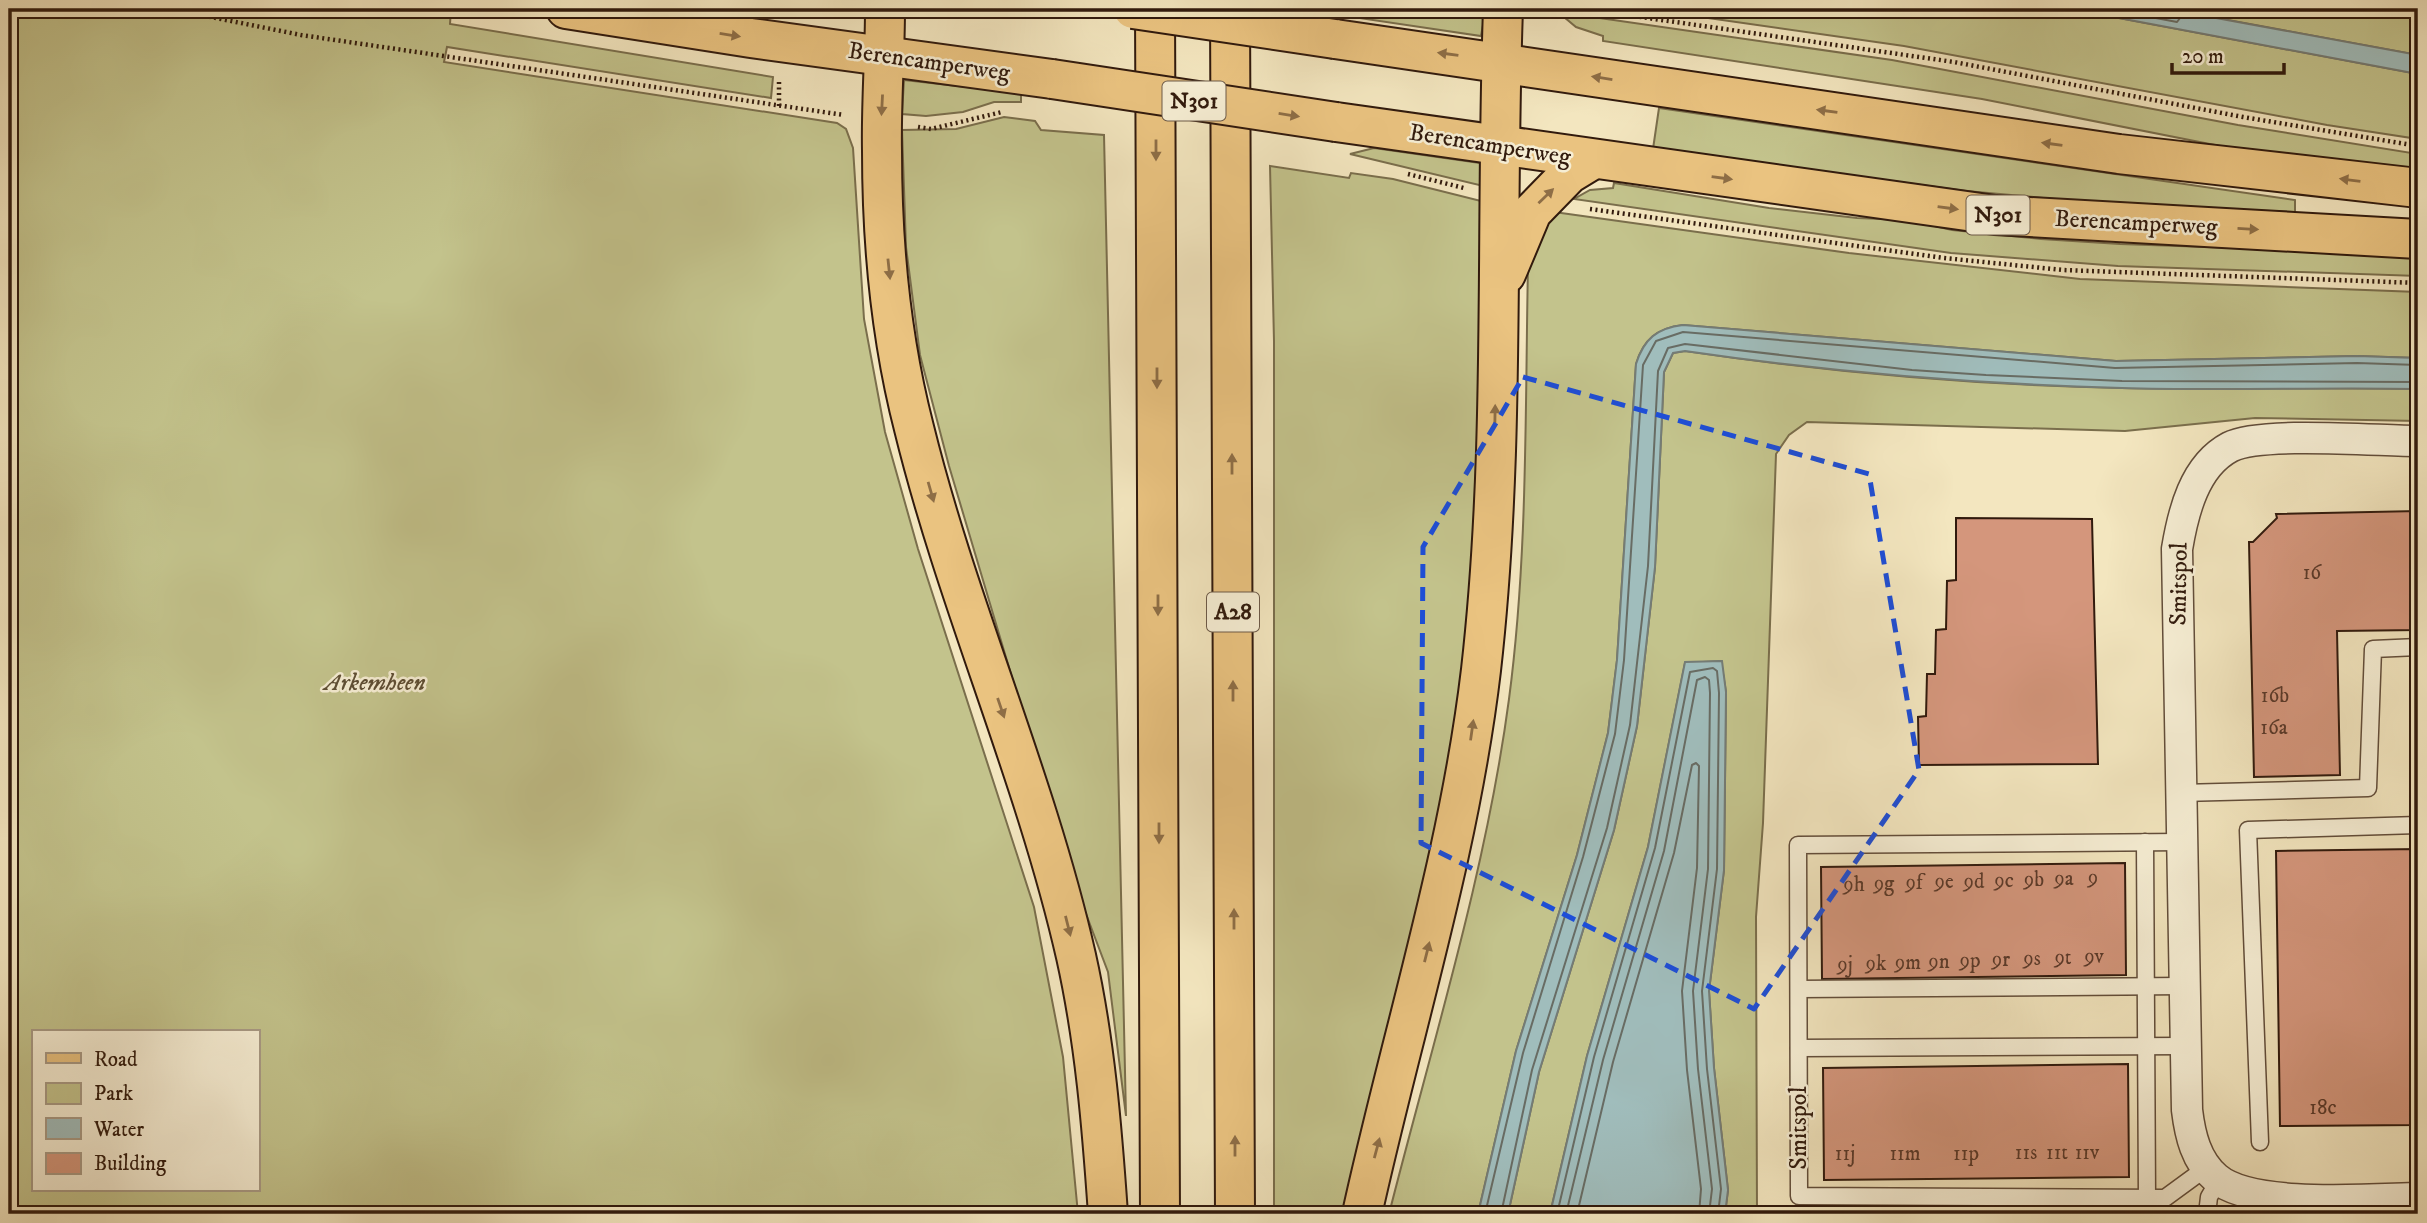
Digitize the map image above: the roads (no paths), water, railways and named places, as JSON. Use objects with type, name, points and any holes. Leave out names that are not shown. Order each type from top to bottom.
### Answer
[{"type":"main road","name":"Berencamperweg","points":[[566,9],[751,38],[1052,79],[1499,148],[1995,215],[2418,239]]},
{"type":"main road","points":[[885,9],[881,122],[886,239],[894,316],[913,426],[970,618],[1037,813],[1076,957],[1101,1116],[1108,1214]]},
{"type":"main road","points":[[1133,9],[1502,61],[2119,154],[2418,188]]},
{"type":"main road","points":[[1155,9],[1160,1214]]},
{"type":"main road","name":"A28","points":[[1230,9],[1235,1214]]},
{"type":"main road","points":[[1362,1214],[1462,802],[1480,671],[1489,584],[1503,9]]},
{"type":"main road","points":[[1497,291],[1520,246],[1532,212],[1569,174],[1592,160]]},
{"type":"street","name":"Smitspol","points":[[2212,1174],[2189,1129],[2185,1046],[2177,549],[2189,500],[2201,475],[2217,457],[2231,446],[2248,441],[2418,441]]},
{"type":"street","points":[[2212,1174],[2240,1190],[2289,1198],[2418,1198]]},
{"type":"lane","points":[[2181,793],[2368,788],[2373,649],[2418,647]]},
{"type":"lane","points":[[2260,1142],[2248,830],[2418,825]]},
{"type":"lane","points":[[2145,842],[2147,1198]]},
{"type":"lane","name":"Smitspol","points":[[2182,842],[1798,845],[1799,1196],[2165,1198],[2212,1174]]},
{"type":"lane","points":[[1799,989],[2184,986]]},
{"type":"lane","points":[[1799,1048],[2185,1046]]},
{"type":"lane","points":[[2207,1214],[2212,1174]]},
{"type":"water","points":[[2071,9],[2167,9],[2418,55],[2418,74]]},
{"type":"water","points":[[1683,325],[2116,361],[2357,356],[2418,358],[2418,389],[2159,389],[2067,386],[1903,376],[1685,351],[1673,353],[1664,372],[1655,567],[1637,726],[1614,830],[1539,1072],[1508,1214],[1478,1214],[1516,1051],[1577,855],[1608,733],[1617,660],[1636,364],[1643,348],[1653,336]]},
{"type":"water","points":[[1722,661],[1726,692],[1724,870],[1709,991],[1714,1068],[1728,1190],[1725,1214],[1550,1214],[1587,1056],[1648,847],[1685,662]]},
{"type":"park label","name":"Arkemheen","points":[[375,683]]}]
